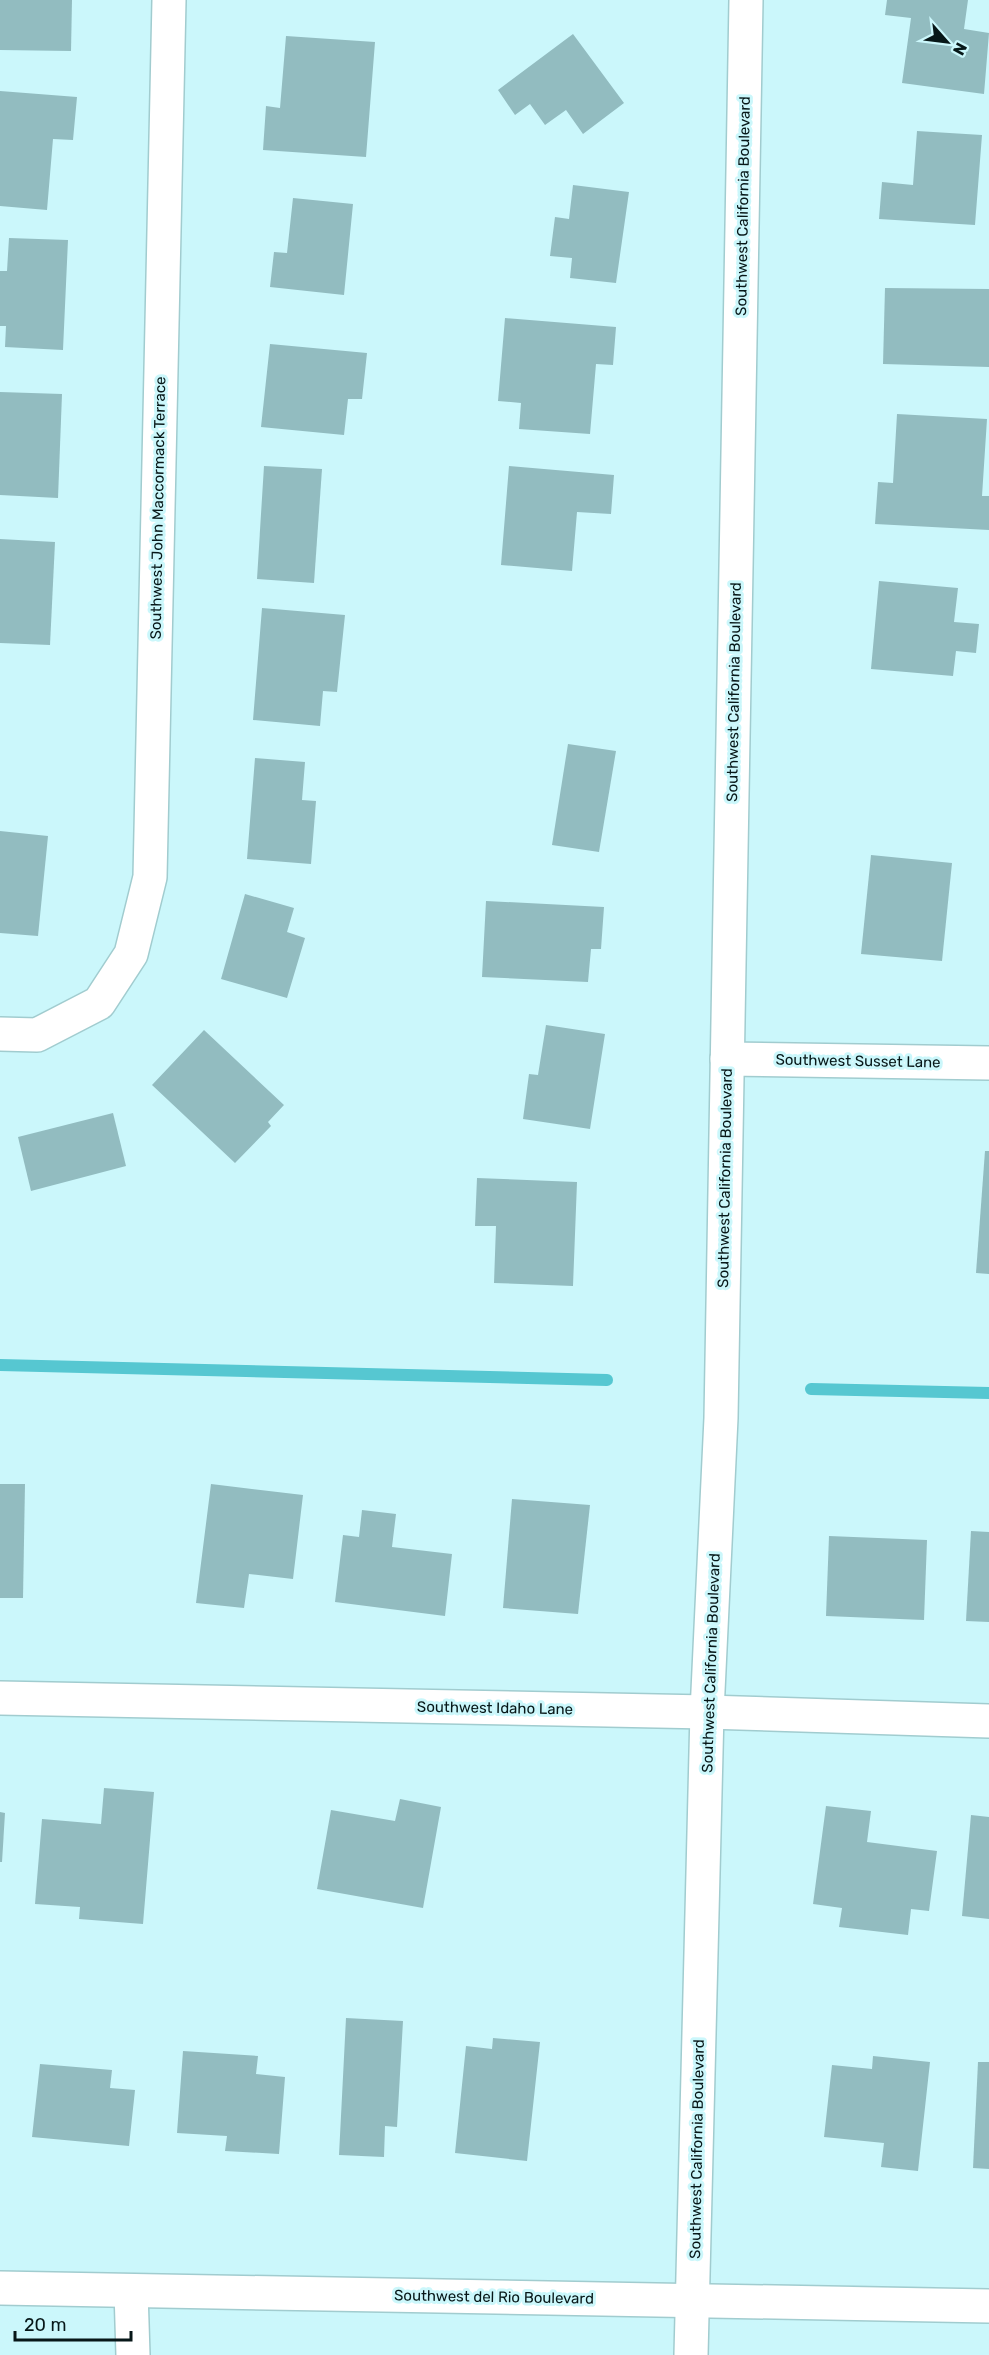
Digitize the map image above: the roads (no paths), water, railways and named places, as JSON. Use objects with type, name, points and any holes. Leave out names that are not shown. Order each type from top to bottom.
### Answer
[{"type":"street","name":"Southwest John Maccormack Terrace","points":[[0,1034],[38,1035],[99,1003],[131,954],[150,877],[169,0]]},
{"type":"street","name":"Southwest California Boulevard","points":[[692,2355],[708,1712],[721,1418],[746,0]]},
{"type":"street","name":"Southwest Susset Lane","points":[[727,1059],[989,1063]]},
{"type":"street","name":"Southwest Idaho Lane","points":[[0,1698],[708,1712],[989,1721]]},
{"type":"street","name":"Southwest del Rio Boulevard","points":[[0,2288],[989,2306]]},
{"type":"street","points":[[131,2291],[133,2355]]},
{"type":"waterway","points":[[0,1365],[607,1380]]},
{"type":"waterway","points":[[811,1389],[989,1393]]}]
